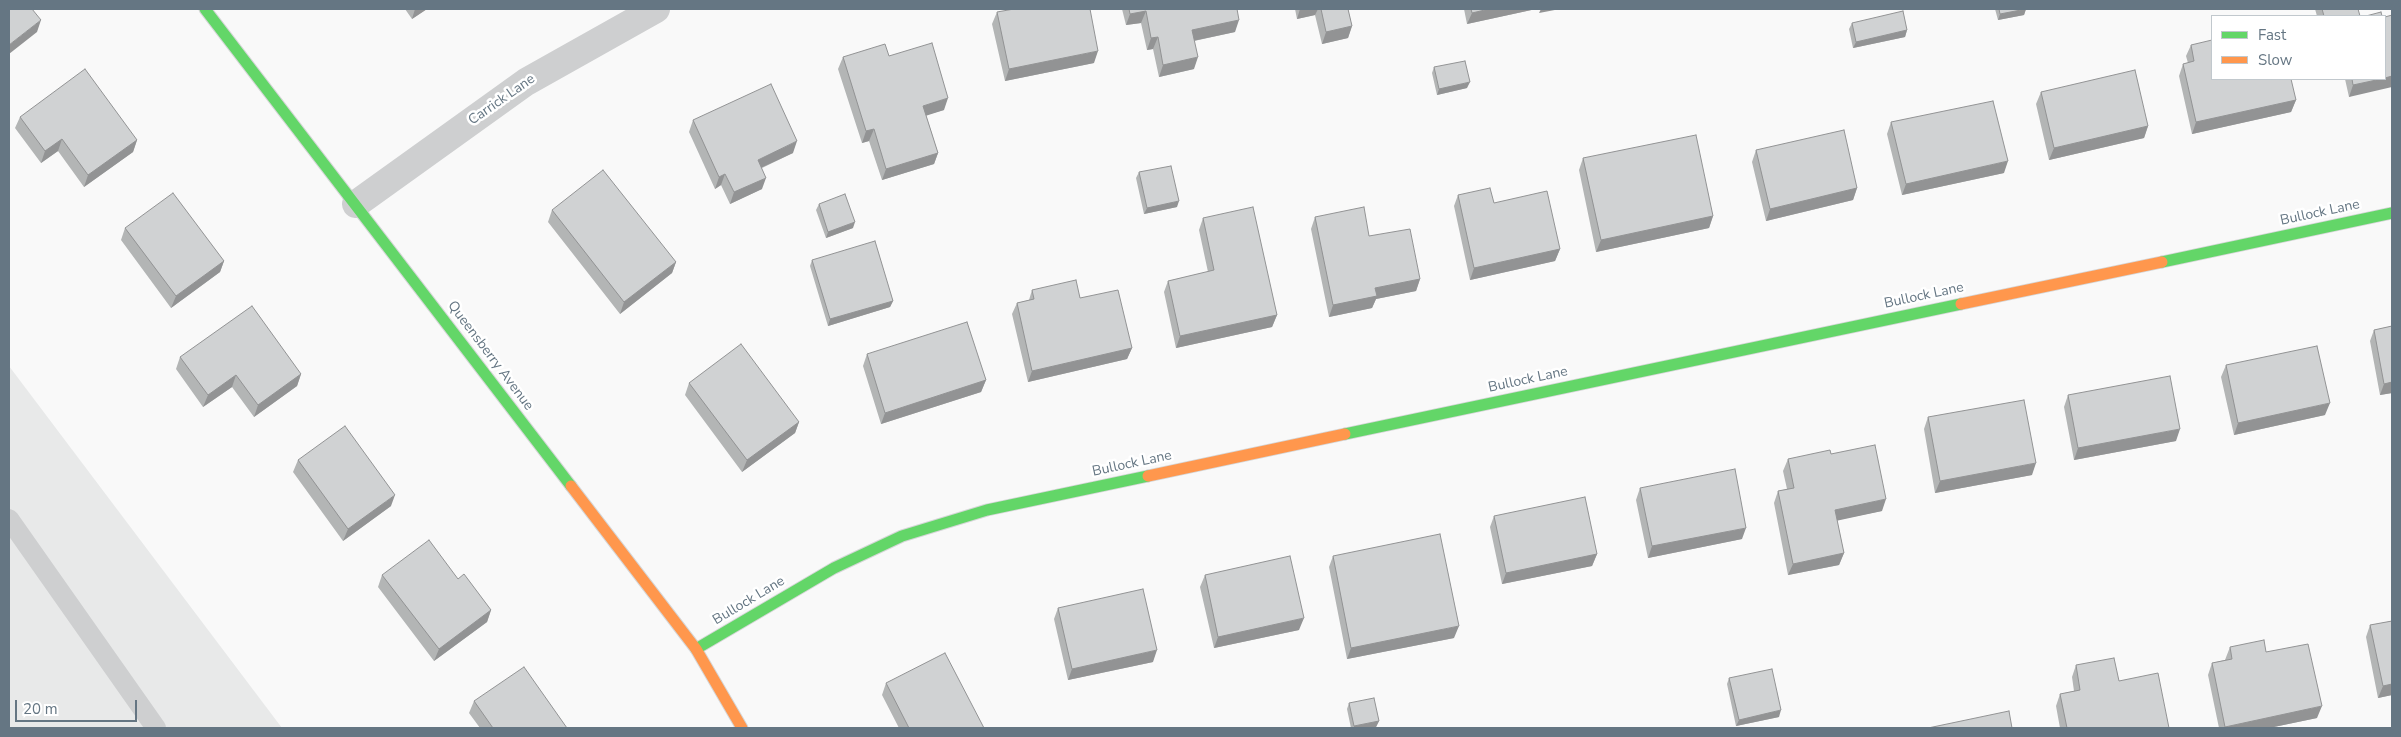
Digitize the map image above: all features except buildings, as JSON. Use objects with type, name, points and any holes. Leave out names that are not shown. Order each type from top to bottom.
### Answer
[{"type":"street","name":"Queensberry Avenue","points":[[205,9],[696,649],[742,728]]},
{"type":"street","name":"Carrick Lane","points":[[356,204],[526,82],[656,9]]},
{"type":"street","name":"Bullock Lane","points":[[696,649],[834,568],[902,536],[987,510],[2392,213]]},
{"type":"lane","points":[[9,519],[156,728]]},
{"type":"shaded area","points":[[9,366],[282,728],[9,728]]},
{"type":"traffic: fast","points":[[205,9],[571,486]]},
{"type":"traffic: fast","points":[[2162,262],[2392,213]]},
{"type":"traffic: fast","points":[[1345,434],[1961,304]]},
{"type":"traffic: fast","points":[[696,649],[834,568],[902,536],[987,510],[1148,476]]},
{"type":"traffic: slow","points":[[1961,304],[2162,262]]},
{"type":"traffic: slow","points":[[1148,476],[1345,434]]},
{"type":"traffic: slow","points":[[571,486],[696,649],[742,728]]}]
